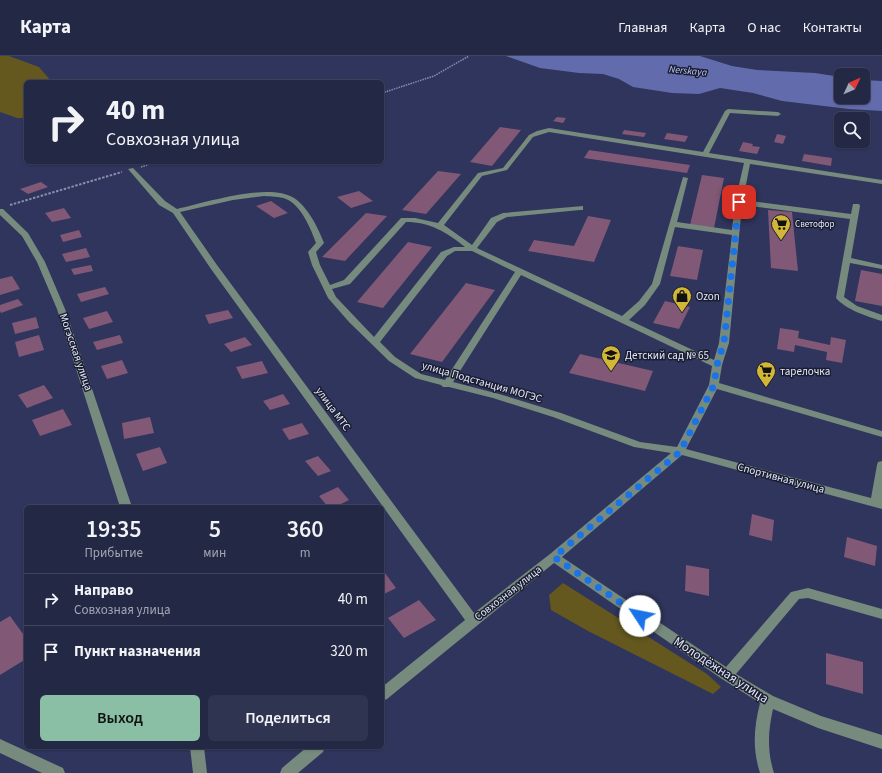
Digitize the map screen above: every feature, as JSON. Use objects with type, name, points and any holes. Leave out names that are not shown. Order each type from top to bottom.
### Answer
[{"type":"street","points":[[705,154],[728,111],[778,114]]},
{"type":"street","points":[[440,225],[480,174],[500,172],[505,169],[531,136],[539,132],[549,130],[705,154],[747,163],[882,182]]},
{"type":"street","name":"Совхозная улица","points":[[384,693],[473,620],[554,557],[680,452],[714,385],[717,365],[724,342],[739,202],[747,163]]},
{"type":"street","points":[[131,170],[162,203],[176,211]]},
{"type":"street","points":[[623,320],[642,303],[656,284],[685,178]]},
{"type":"street","name":"улица Подстанция МОГЭС","points":[[176,211],[244,196],[278,194],[291,198],[317,234],[320,243],[312,252],[316,265],[327,288],[337,304],[392,359],[418,376],[446,385],[496,396],[557,415],[638,445],[680,452]]},
{"type":"street","points":[[739,202],[854,217]]},
{"type":"street","points":[[856,206],[840,298],[847,304],[871,312],[882,318]]},
{"type":"street","name":"Могэсская улица","points":[[4,208],[25,235],[41,262],[61,309],[125,505]]},
{"type":"street","points":[[473,248],[494,220],[506,215],[580,208]]},
{"type":"street","name":"улица МТС","points":[[176,211],[214,268],[473,620]]},
{"type":"street","points":[[327,288],[347,282],[404,220],[414,219],[440,225],[473,248],[717,365]]},
{"type":"street","points":[[672,224],[736,233]]},
{"type":"street","points":[[375,342],[444,254],[454,249],[473,248]]},
{"type":"street","points":[[847,260],[882,267]]},
{"type":"street","points":[[446,385],[520,271]]},
{"type":"street","points":[[714,385],[882,434]]},
{"type":"street","name":"Спортивная улица","points":[[680,452],[879,504]]},
{"type":"street","points":[[879,504],[882,465]]},
{"type":"street","name":"Молодёжная улица","points":[[554,557],[727,675],[768,700],[818,722],[882,742]]},
{"type":"street","points":[[727,675],[795,595],[808,593],[882,614]]},
{"type":"street","points":[[767,773],[762,758],[760,731],[768,700]]},
{"type":"street","points":[[0,746],[58,773]]},
{"type":"street","points":[[197,749],[200,773]]},
{"type":"street","points":[[287,773],[316,749]]},
{"type":"path","points":[[384,92],[434,76],[469,56]]},
{"type":"path","points":[[4,208],[150,164]]},
{"type":"shaded area","points":[[0,56],[9,56],[39,67],[50,80],[24,80],[24,118],[17,118],[0,112]]},
{"type":"shaded area","points":[[563,583],[707,674],[721,687],[713,694],[588,631],[551,610],[549,595]]},
{"type":"water","name":"Nerskaya","points":[[506,56],[700,56],[732,66],[757,70],[815,73],[834,76],[834,104],[870,104],[870,80],[882,81],[882,111],[849,109],[782,101],[753,93],[720,88],[699,94],[672,93],[633,87],[619,79],[603,74],[579,73],[540,68]]},
{"type":"building","points":[[557,117],[566,118],[563,123],[553,121]]},
{"type":"building","points":[[500,127],[521,130],[492,166],[470,162]]},
{"type":"building","points":[[624,130],[646,133],[644,137],[622,134]]},
{"type":"building","points":[[667,133],[688,136],[685,142],[664,139]]},
{"type":"building","points":[[777,134],[786,136],[783,144],[774,142]]},
{"type":"building","points":[[743,142],[753,144],[752,146],[760,147],[757,154],[739,151]]},
{"type":"building","points":[[589,150],[690,165],[687,173],[584,158]]},
{"type":"building","points":[[804,154],[832,158],[831,166],[802,161]]},
{"type":"building","points":[[438,171],[461,174],[426,214],[402,210]]},
{"type":"building","points":[[702,175],[724,178],[714,228],[690,225]]},
{"type":"building","points":[[41,182],[48,187],[28,194],[20,189]]},
{"type":"building","points":[[359,191],[373,201],[351,208],[337,197]]},
{"type":"building","points":[[271,201],[288,213],[274,218],[256,206]]},
{"type":"building","points":[[64,208],[71,218],[52,222],[45,213]]},
{"type":"building","points":[[768,210],[792,212],[798,271],[771,268]]},
{"type":"building","points":[[366,213],[387,216],[345,261],[322,257]]},
{"type":"building","points":[[588,216],[611,220],[594,262],[528,251],[534,240],[574,246]]},
{"type":"building","points":[[79,230],[82,237],[63,242],[60,235]]},
{"type":"building","points":[[408,242],[432,247],[383,308],[357,302]]},
{"type":"building","points":[[678,246],[703,250],[697,280],[670,276]]},
{"type":"building","points":[[86,248],[90,257],[66,262],[62,254]]},
{"type":"building","points":[[91,265],[93,271],[74,275],[71,269]]},
{"type":"building","points":[[861,270],[882,274],[882,306],[855,301]]},
{"type":"building","points":[[12,276],[20,289],[0,295],[0,279]]},
{"type":"building","points":[[466,283],[495,290],[442,362],[410,354]]},
{"type":"building","points":[[105,287],[109,294],[81,302],[77,294]]},
{"type":"building","points":[[18,299],[23,305],[1,313],[0,305]]},
{"type":"building","points":[[665,301],[690,307],[679,329],[653,323]]},
{"type":"building","points":[[228,310],[233,318],[209,324],[205,315]]},
{"type":"building","points":[[107,311],[113,322],[89,329],[83,318]]},
{"type":"building","points":[[36,317],[39,328],[15,334],[12,323]]},
{"type":"building","points":[[780,328],[799,331],[798,338],[830,345],[831,337],[846,340],[842,363],[826,360],[827,352],[795,345],[794,352],[777,349]]},
{"type":"building","points":[[39,335],[44,350],[19,357],[15,342]]},
{"type":"building","points":[[120,335],[123,343],[97,350],[93,342]]},
{"type":"building","points":[[245,337],[252,345],[231,352],[224,344]]},
{"type":"building","name":"Детский сад № 65","points":[[580,354],[653,371],[645,391],[569,373]]},
{"type":"building","points":[[122,360],[128,373],[107,379],[101,366]]},
{"type":"building","points":[[262,361],[268,373],[242,379],[236,367]]},
{"type":"building","points":[[44,385],[53,398],[27,408],[18,395]]},
{"type":"building","points":[[283,394],[290,404],[270,410],[263,401]]},
{"type":"building","points":[[63,409],[72,425],[40,436],[32,420]]},
{"type":"building","points":[[150,417],[154,433],[124,439],[122,423]]},
{"type":"building","points":[[302,423],[309,434],[289,440],[282,429]]},
{"type":"building","points":[[160,447],[167,463],[143,471],[136,454]]},
{"type":"building","points":[[318,456],[331,471],[318,476],[305,461]]},
{"type":"building","points":[[338,487],[349,500],[339,505],[326,505],[319,496]]},
{"type":"building","points":[[752,514],[774,520],[772,541],[749,535]]},
{"type":"building","points":[[847,537],[877,546],[875,566],[844,557]]},
{"type":"building","points":[[686,565],[709,569],[709,596],[685,591]]},
{"type":"building","points":[[384,572],[396,588],[384,594]]},
{"type":"building","points":[[419,600],[436,620],[404,638],[388,618]]},
{"type":"building","points":[[10,616],[24,635],[24,660],[0,675],[0,622]]},
{"type":"building","points":[[826,653],[863,662],[863,694],[826,684]]},
{"type":"place","name":"Светофор","points":[[781,241]]},
{"type":"place","name":"Ozon","points":[[682,313]]},
{"type":"place","name":"Детский сад № 65","points":[[611,372]]},
{"type":"place","name":"тарелочка","points":[[766,388]]},
{"type":"route","points":[[640,616],[554,557],[680,452],[714,385],[717,365],[724,342],[739,202]]}]
